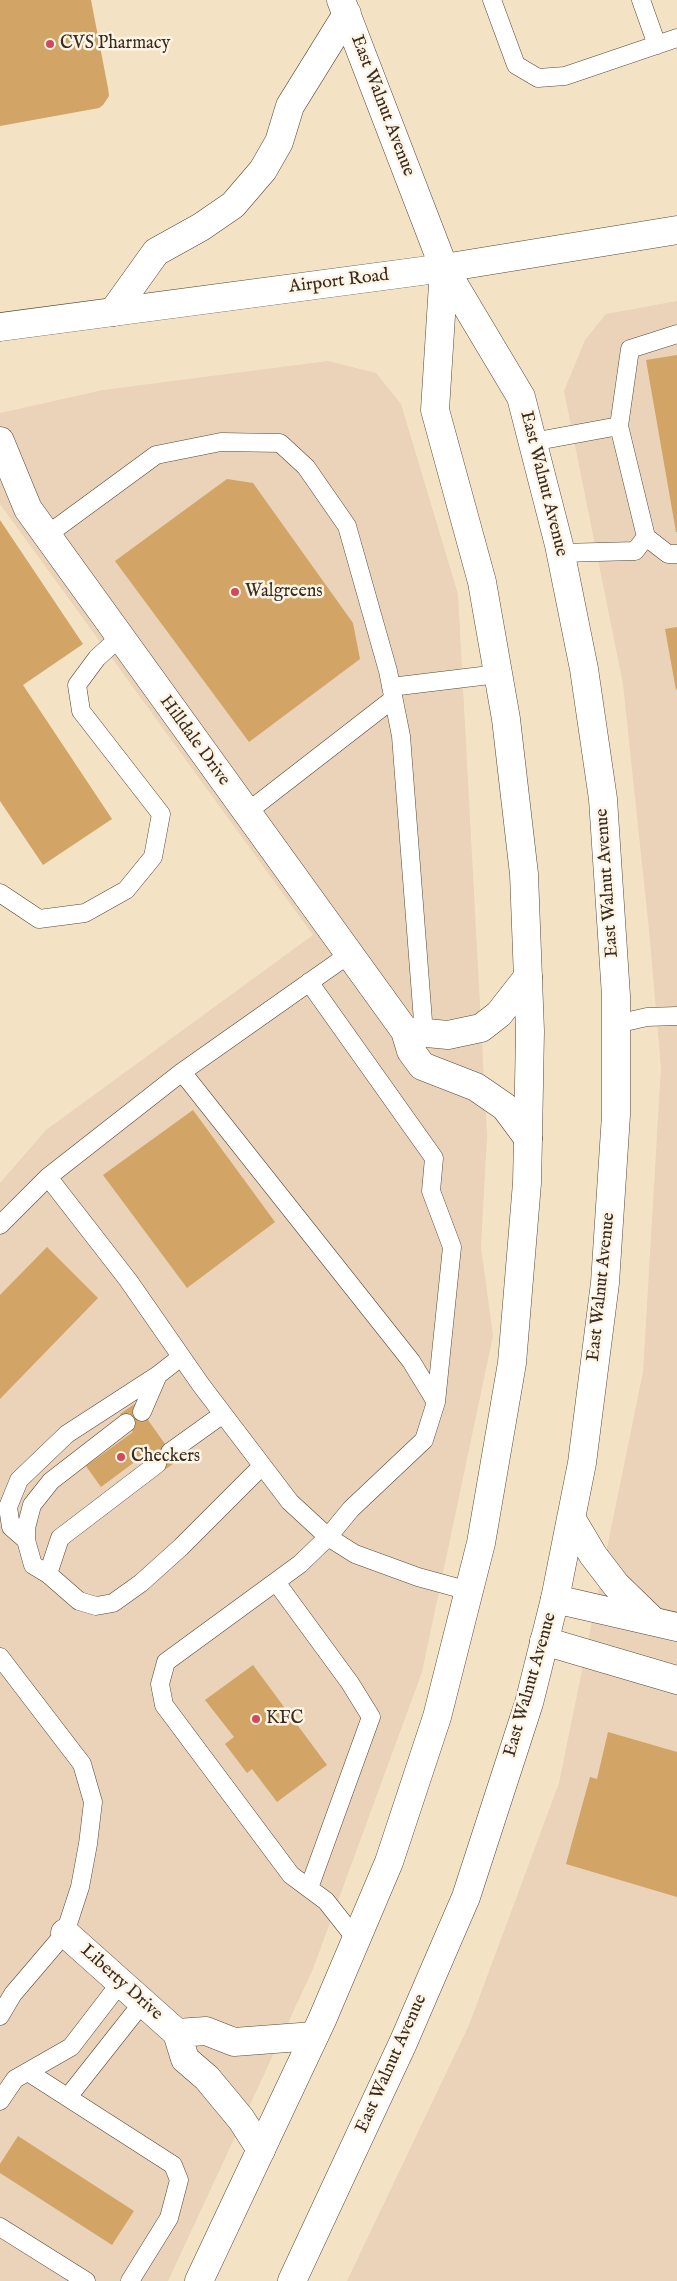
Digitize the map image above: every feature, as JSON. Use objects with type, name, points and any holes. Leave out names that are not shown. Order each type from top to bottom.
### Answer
[{"type":"main road","name":"East Walnut Avenue","points":[[292,2281],[403,2043],[466,1897],[529,1703],[555,1599],[582,1463],[605,1283],[616,1131],[616,996],[603,799],[584,669],[560,553],[521,398],[444,268],[344,7]]},
{"type":"main road","points":[[113,312],[156,252],[201,227],[233,205],[263,170],[279,142],[290,106],[344,7]]},
{"type":"main road","name":"Airport Road","points":[[0,327],[444,268],[677,230]]},
{"type":"main road","name":"East Walnut Avenue","points":[[199,2281],[314,2036],[389,1862],[437,1717],[481,1543],[512,1363],[527,1183],[530,1031],[524,874],[498,674],[482,582],[435,410],[444,268]]},
{"type":"main road","name":"Hilldale Drive","points":[[0,442],[28,509],[348,955],[414,1033],[412,1051],[422,1066],[476,1087],[505,1107],[528,1138]]},
{"type":"main road","points":[[414,1033],[448,1035],[482,1028],[499,1014],[528,976]]},
{"type":"main road","points":[[571,1518],[598,1563],[616,1585],[665,1624]]},
{"type":"main road","points":[[555,1599],[665,1624]]},
{"type":"main road","points":[[544,1641],[677,1680]]},
{"type":"main road","name":"Liberty Drive","points":[[65,1933],[177,2033],[185,2059],[207,2078],[241,2119],[261,2150]]},
{"type":"main road","name":"Liberty Drive","points":[[177,2033],[206,2031],[234,2042],[314,2036]]},
{"type":"lane","points":[[492,0],[516,65],[538,78],[565,76],[677,38]]},
{"type":"lane","points":[[641,0],[656,45]]},
{"type":"lane","points":[[677,334],[630,349],[619,426],[646,537],[668,554],[677,554]]},
{"type":"lane","points":[[532,442],[619,426]]},
{"type":"lane","points":[[47,535],[156,455],[222,442],[280,443],[306,467],[347,526],[392,693],[401,736],[414,1033]]},
{"type":"lane","points":[[560,553],[635,551],[646,537]]},
{"type":"lane","points":[[0,893],[39,919],[85,913],[126,890],[153,858],[161,814],[81,711],[77,684],[97,658],[120,637]]},
{"type":"lane","points":[[246,813],[392,693],[498,674]]},
{"type":"lane","points":[[0,1226],[26,1197],[48,1177],[182,1072],[348,955]]},
{"type":"lane","points":[[309,982],[434,1158],[431,1191],[452,1247],[436,1402],[424,1440],[351,1509],[328,1537],[300,1564],[166,1662],[160,1684],[164,1705],[291,1875],[326,1901],[356,1939]]},
{"type":"lane","points":[[616,1024],[647,1017],[677,1016]]},
{"type":"lane","points":[[182,1072],[411,1361],[436,1402]]},
{"type":"lane","points":[[48,1177],[128,1280],[181,1357],[290,1502],[328,1537],[355,1554],[418,1577],[469,1591]]},
{"type":"lane","points":[[26,1540],[11,1527],[8,1507],[19,1480],[67,1434],[158,1375],[181,1357]]},
{"type":"lane","points":[[142,1412],[158,1375]]},
{"type":"lane","points":[[170,1452],[223,1414]]},
{"type":"lane","points":[[126,1423],[51,1481],[32,1505],[26,1528],[26,1540],[33,1565],[48,1574],[79,1602],[96,1606],[113,1603],[141,1583],[181,1547],[262,1466]]},
{"type":"lane","points":[[48,1574],[60,1538],[157,1464]]},
{"type":"lane","points":[[276,1582],[350,1683],[371,1717],[308,1888]]},
{"type":"lane","points":[[0,1657],[82,1764],[92,1802],[88,1844],[80,1887],[65,1933],[13,1994],[0,2016]]},
{"type":"lane","points":[[0,2101],[15,2079],[71,2047],[121,1982]]},
{"type":"lane","points":[[68,2097],[143,2002]]},
{"type":"lane","points":[[28,2072],[174,2165],[178,2180],[169,2218],[130,2281]]},
{"type":"lane","points":[[0,2227],[86,2281]]},
{"type":"shaded area","points":[[677,301],[677,2281],[347,2281],[469,2025],[559,1783],[643,1372],[661,1068],[649,930],[623,684],[564,391],[585,340],[606,314]]},
{"type":"shaded area","points":[[328,361],[376,373],[401,404],[458,594],[487,1136],[481,1247],[493,1336],[422,1672],[313,1969],[168,2281],[0,2281],[0,1183],[46,1130],[313,935],[0,504],[0,413],[103,390]]},
{"type":"building","name":"CVS Pharmacy","points":[[0,0],[91,0],[109,96],[103,105],[99,108],[0,126]]},
{"type":"building","points":[[677,355],[677,532],[676,532],[646,360]]},
{"type":"building","name":"Walgreens","points":[[227,479],[253,483],[353,623],[360,659],[249,742],[115,561]]},
{"type":"building","points":[[0,520],[83,644],[23,685],[112,819],[43,865],[0,801]]},
{"type":"building","points":[[677,627],[677,689],[676,690],[665,629]]},
{"type":"building","points":[[193,1110],[275,1222],[187,1288],[103,1175]]},
{"type":"building","points":[[47,1247],[98,1298],[0,1399],[0,1295]]},
{"type":"building","points":[[136,1403],[177,1461],[163,1471],[148,1452],[101,1487],[86,1466],[133,1432],[120,1414]]},
{"type":"building","name":"KFC","points":[[253,1665],[327,1765],[277,1802],[252,1769],[247,1773],[225,1744],[234,1737],[205,1700]]},
{"type":"building","points":[[608,1732],[677,1752],[677,1897],[566,1864],[590,1777],[597,1779]]},
{"type":"building","points":[[18,2136],[134,2211],[112,2245],[0,2173],[0,2164]]},
{"type":"place","name":"CVS Pharmacy","points":[[50,44]]},
{"type":"place","name":"Walgreens","points":[[235,592]]},
{"type":"place","name":"Checkers","points":[[121,1457]]},
{"type":"place","name":"KFC","points":[[256,1719]]}]
